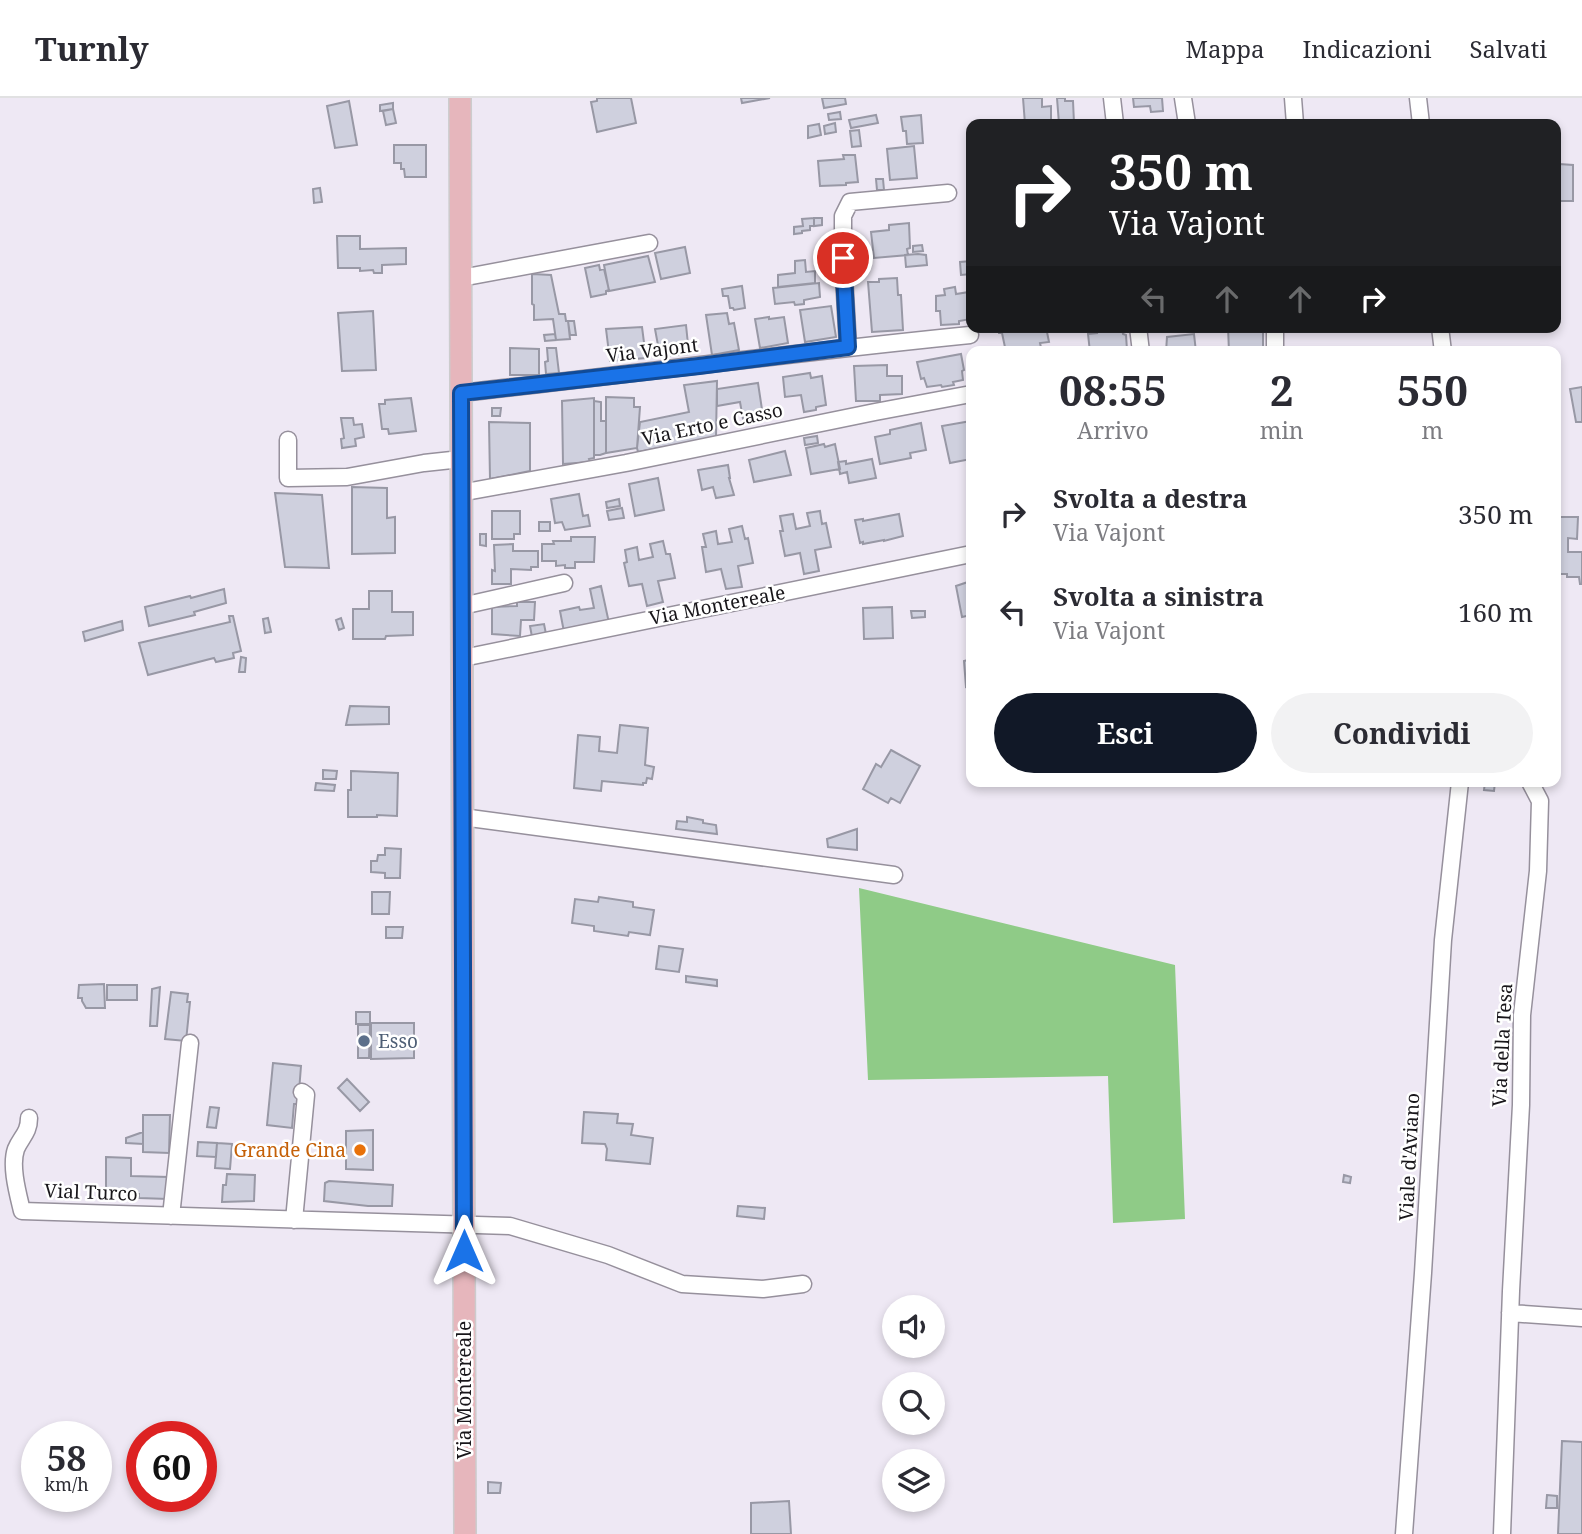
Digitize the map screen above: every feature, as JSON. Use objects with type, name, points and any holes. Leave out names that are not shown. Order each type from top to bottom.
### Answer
[{"type":"main road","name":"Via Montereale","points":[[460,98],[465,1534]]},
{"type":"street","points":[[1112,98],[1114,119]]},
{"type":"street","points":[[1183,98],[1186,119]]},
{"type":"street","points":[[1293,98],[1295,119]]},
{"type":"street","points":[[1418,98],[1420,119]]},
{"type":"street","points":[[848,347],[842,216],[850,202],[948,194]]},
{"type":"street","points":[[461,278],[649,243]]},
{"type":"street","name":"Via Vajont","points":[[461,393],[970,335]]},
{"type":"street","name":"Via Erto e Casso","points":[[460,493],[626,463],[966,395]]},
{"type":"street","points":[[288,440],[288,478],[346,477],[461,459]]},
{"type":"street","name":"Via Montereale","points":[[463,658],[966,555]]},
{"type":"street","points":[[462,606],[564,583]]},
{"type":"street","name":"Viale d'Aviano","points":[[1404,1534],[1443,940],[1459,787]]},
{"type":"street","name":"Via della Tesa","points":[[1502,1534],[1521,1105],[1522,1015],[1538,871],[1540,800],[1533,787]]},
{"type":"street","points":[[462,817],[894,875]]},
{"type":"street","points":[[171,1216],[190,1043]]},
{"type":"street","points":[[294,1220],[306,1095],[302,1092]]},
{"type":"street","name":"Vial Turco","points":[[29,1118],[29,1128],[16,1150],[16,1185],[22,1211],[510,1226],[608,1255],[682,1284],[763,1289],[803,1284]]},
{"type":"street","points":[[1510,1313],[1582,1318]]},
{"type":"green space","points":[[859,888],[1175,965],[1185,1219],[1113,1223],[1108,1076],[868,1080]]},
{"type":"building","points":[[597,98],[631,98],[636,123],[597,132],[591,102],[597,101]]},
{"type":"building","points":[[741,98],[770,98],[742,103]]},
{"type":"building","points":[[822,98],[845,98],[846,104],[824,108]]},
{"type":"building","points":[[1023,98],[1042,98],[1042,107],[1051,106],[1051,119],[1025,119]]},
{"type":"building","points":[[1057,98],[1073,101],[1074,119],[1059,119]]},
{"type":"building","points":[[1133,98],[1162,98],[1163,111],[1151,112],[1150,106],[1134,107]]},
{"type":"building","points":[[349,101],[357,145],[335,148],[327,106]]},
{"type":"building","points":[[393,103],[393,109],[380,111],[380,105]]},
{"type":"building","points":[[393,109],[396,123],[386,125],[383,111]]},
{"type":"building","points":[[840,112],[841,119],[829,120],[828,114]]},
{"type":"building","points":[[876,115],[878,123],[851,128],[849,120]]},
{"type":"building","points":[[921,115],[923,143],[907,144],[901,117]]},
{"type":"building","points":[[835,123],[836,132],[825,134],[824,126]]},
{"type":"building","points":[[819,124],[821,135],[808,138],[808,126]]},
{"type":"building","points":[[859,130],[861,146],[852,147],[850,131]]},
{"type":"building","points":[[394,145],[426,145],[426,177],[405,177],[401,163],[394,163]]},
{"type":"building","points":[[914,146],[917,178],[890,180],[887,149]]},
{"type":"building","points":[[843,155],[855,155],[858,182],[820,186],[818,161],[844,159]]},
{"type":"building","points":[[1561,164],[1573,165],[1573,201],[1561,201]]},
{"type":"building","points":[[876,179],[883,179],[884,190],[877,190]]},
{"type":"building","points":[[320,188],[322,202],[314,203],[313,189]]},
{"type":"building","points":[[814,218],[814,226],[810,226],[810,230],[794,234],[794,227],[803,226],[802,219]]},
{"type":"building","points":[[814,218],[822,218],[822,225],[814,226]]},
{"type":"building","points":[[909,223],[908,255],[874,258],[871,232],[889,230],[889,225]]},
{"type":"building","points":[[337,236],[360,236],[360,249],[406,248],[406,264],[382,265],[382,273],[374,273],[373,270],[360,271],[360,268],[338,268]]},
{"type":"building","points":[[922,245],[923,251],[913,252],[913,246]]},
{"type":"building","points":[[685,247],[690,273],[661,279],[655,253]]},
{"type":"building","points":[[905,255],[926,255],[927,265],[906,267]]},
{"type":"building","points":[[648,256],[655,282],[609,291],[604,265]]},
{"type":"building","points":[[805,260],[806,272],[815,271],[815,283],[778,287],[778,275],[795,273],[795,261]]},
{"type":"building","points":[[966,261],[966,274],[961,275],[960,262]]},
{"type":"building","points":[[599,265],[600,270],[604,269],[609,290],[606,294],[591,297],[585,268]]},
{"type":"building","points":[[532,274],[551,275],[559,314],[565,314],[570,339],[556,340],[553,319],[534,320]]},
{"type":"building","points":[[897,278],[903,330],[872,332],[868,282]]},
{"type":"building","points":[[819,283],[820,297],[804,300],[804,304],[775,304],[773,288]]},
{"type":"building","points":[[742,286],[745,308],[734,310],[730,308],[728,296],[723,296],[722,289]]},
{"type":"building","points":[[955,287],[956,294],[966,292],[966,320],[959,321],[959,324],[941,325],[940,311],[936,311],[936,296],[945,295],[944,289]]},
{"type":"building","points":[[831,306],[836,337],[805,342],[800,310]]},
{"type":"building","points":[[373,311],[376,370],[342,371],[338,313]]},
{"type":"building","points":[[727,313],[729,324],[734,323],[739,350],[712,355],[706,315]]},
{"type":"building","points":[[784,317],[788,343],[760,348],[755,319]]},
{"type":"building","points":[[568,321],[574,321],[576,335],[570,335]]},
{"type":"building","points":[[686,325],[689,354],[660,356],[655,329]]},
{"type":"building","points":[[642,327],[646,358],[610,361],[606,329]]},
{"type":"building","points":[[1002,333],[1047,333],[1049,342],[1040,343],[1041,346],[1005,346]]},
{"type":"building","points":[[1123,333],[1126,335],[1127,346],[1089,346],[1088,334]]},
{"type":"building","points":[[1228,333],[1263,333],[1263,346],[1229,346]]},
{"type":"building","points":[[555,334],[556,340],[545,341],[544,335]]},
{"type":"building","points":[[1194,334],[1195,346],[1166,346],[1167,337]]},
{"type":"building","points":[[510,348],[539,349],[539,375],[510,375]]},
{"type":"building","points":[[547,348],[556,348],[559,373],[546,374]]},
{"type":"building","points":[[961,354],[963,380],[953,382],[954,385],[927,387],[924,378],[921,379],[917,362]]},
{"type":"building","points":[[887,365],[887,376],[902,376],[902,394],[880,395],[880,401],[856,401],[854,366]]},
{"type":"building","points":[[810,373],[811,378],[822,376],[826,405],[804,412],[801,395],[785,397],[783,377]]},
{"type":"building","points":[[717,381],[716,437],[638,452],[640,422],[689,412],[684,385]]},
{"type":"building","points":[[758,383],[763,416],[743,419],[740,402],[717,406],[717,389]]},
{"type":"building","points":[[1582,387],[1582,422],[1576,422],[1570,389]]},
{"type":"building","points":[[606,397],[634,398],[634,407],[640,407],[637,448],[606,453]]},
{"type":"building","points":[[411,398],[416,431],[389,434],[388,429],[382,429],[379,404],[385,404],[385,400]]},
{"type":"building","points":[[594,398],[594,458],[589,459],[590,462],[563,464],[562,401]]},
{"type":"building","points":[[594,401],[601,402],[601,421],[606,421],[606,453],[600,455],[594,455]]},
{"type":"building","points":[[492,408],[501,408],[500,416],[492,416]]},
{"type":"building","points":[[341,418],[353,418],[354,425],[362,424],[364,437],[355,439],[356,446],[342,448],[341,439],[344,438]]},
{"type":"building","points":[[489,422],[530,423],[530,471],[490,479]]},
{"type":"building","points":[[966,422],[966,460],[950,463],[942,426]]},
{"type":"building","points":[[921,423],[926,450],[910,453],[911,458],[880,464],[875,437],[890,434],[890,430]]},
{"type":"building","points":[[817,436],[818,443],[805,445],[804,438]]},
{"type":"building","points":[[824,444],[825,447],[835,444],[840,469],[811,474],[806,448]]},
{"type":"building","points":[[785,451],[791,475],[754,482],[749,460]]},
{"type":"building","points":[[872,459],[876,478],[849,483],[847,472],[840,474],[838,462],[846,461],[846,464]]},
{"type":"building","points":[[728,465],[734,495],[716,498],[713,487],[702,490],[698,470]]},
{"type":"building","points":[[658,478],[664,510],[635,516],[629,484]]},
{"type":"building","points":[[352,487],[387,488],[387,518],[395,517],[395,553],[352,554]]},
{"type":"building","points":[[275,493],[322,495],[329,568],[285,567]]},
{"type":"building","points":[[579,494],[583,516],[588,515],[590,526],[565,530],[562,522],[555,523],[551,499]]},
{"type":"building","points":[[619,499],[620,506],[607,508],[606,502]]},
{"type":"building","points":[[622,508],[624,518],[609,520],[607,511]]},
{"type":"building","points":[[492,511],[520,511],[520,534],[514,534],[514,539],[492,539]]},
{"type":"building","points":[[820,511],[822,524],[826,523],[831,547],[815,550],[819,571],[804,574],[800,553],[785,556],[780,516],[793,514],[796,529],[810,526],[807,513]]},
{"type":"building","points":[[899,514],[903,536],[860,543],[855,520]]},
{"type":"building","points":[[1561,517],[1578,517],[1577,539],[1568,538],[1568,552],[1582,552],[1582,584],[1579,577],[1567,577],[1567,574],[1561,574]]},
{"type":"building","points":[[539,522],[550,522],[550,531],[539,531]]},
{"type":"building","points":[[742,526],[745,539],[748,538],[753,563],[738,566],[742,587],[726,589],[721,569],[706,572],[703,534],[716,531],[718,544],[732,542],[729,529]]},
{"type":"building","points":[[480,534],[486,534],[486,546],[480,545]]},
{"type":"building","points":[[571,537],[595,537],[594,562],[575,562],[575,568],[565,568],[565,565],[556,566],[556,561],[542,561],[542,544],[571,541]]},
{"type":"building","points":[[663,541],[666,554],[670,554],[675,578],[658,581],[663,602],[647,606],[642,584],[629,586],[624,563],[627,562],[625,550],[637,547],[639,560],[653,557],[650,544]]},
{"type":"building","points":[[513,544],[513,551],[538,551],[538,567],[531,567],[531,570],[511,569],[511,584],[492,584],[492,570],[495,571],[494,545]]},
{"type":"building","points":[[966,583],[966,616],[962,617],[956,586]]},
{"type":"building","points":[[601,586],[609,623],[564,632],[560,611],[579,607],[580,610],[594,608],[590,589]]},
{"type":"building","points":[[224,589],[226,603],[194,612],[195,615],[149,626],[145,607]]},
{"type":"building","points":[[369,591],[392,591],[392,612],[413,612],[413,635],[386,636],[385,639],[353,639],[353,609],[369,609]]},
{"type":"building","points":[[517,602],[535,602],[534,620],[521,620],[520,636],[492,634],[492,607],[517,606]]},
{"type":"building","points":[[892,607],[893,638],[864,639],[863,608]]},
{"type":"building","points":[[911,611],[925,611],[925,617],[912,618]]},
{"type":"building","points":[[229,616],[233,616],[241,651],[233,653],[234,658],[216,662],[214,658],[148,675],[139,643],[230,622]]},
{"type":"building","points":[[268,618],[271,632],[265,633],[263,619]]},
{"type":"building","points":[[341,618],[344,628],[339,630],[336,620]]},
{"type":"building","points":[[122,621],[123,630],[85,641],[83,632]]},
{"type":"building","points":[[544,624],[546,634],[532,637],[530,626]]},
{"type":"building","points":[[241,657],[246,658],[245,672],[239,672]]},
{"type":"building","points":[[350,706],[389,707],[389,724],[346,725]]},
{"type":"building","points":[[620,725],[648,728],[645,765],[654,767],[652,779],[647,778],[643,785],[602,781],[601,791],[574,788],[578,735],[600,737],[599,751],[617,753]]},
{"type":"building","points":[[891,750],[920,766],[900,803],[891,798],[888,803],[863,789],[876,764],[881,767]]},
{"type":"building","points":[[323,770],[337,771],[336,779],[323,779]]},
{"type":"building","points":[[351,771],[398,773],[397,816],[348,817]]},
{"type":"building","points":[[316,783],[335,785],[334,791],[315,790]]},
{"type":"building","points":[[1484,787],[1494,787],[1494,791],[1484,790]]},
{"type":"building","points":[[687,817],[716,825],[717,834],[676,829],[677,821],[687,822]]},
{"type":"building","points":[[857,829],[857,850],[828,847],[827,839]]},
{"type":"building","points":[[385,848],[401,849],[400,878],[385,878],[385,873],[371,872],[371,861],[377,861],[378,855],[385,855]]},
{"type":"building","points":[[372,892],[390,892],[389,914],[372,914]]},
{"type":"building","points":[[599,897],[633,902],[633,907],[654,910],[650,935],[629,932],[628,936],[594,931],[594,926],[572,923],[575,899],[598,902]]},
{"type":"building","points":[[386,927],[403,927],[402,938],[386,938]]},
{"type":"building","points":[[659,946],[683,949],[679,972],[656,969]]},
{"type":"building","points":[[686,976],[717,980],[717,986],[686,982]]},
{"type":"building","points":[[104,984],[105,1008],[86,1008],[82,998],[78,998],[79,985]]},
{"type":"building","points":[[107,985],[137,985],[137,1000],[107,1000]]},
{"type":"building","points":[[160,987],[157,1026],[150,1026],[152,989]]},
{"type":"building","points":[[171,992],[188,994],[187,1002],[190,1002],[186,1041],[165,1039]]},
{"type":"building","points":[[356,1012],[370,1012],[370,1024],[356,1024]]},
{"type":"building","points":[[371,1023],[414,1023],[414,1058],[371,1059]]},
{"type":"building","name":"Esso","points":[[358,1025],[370,1025],[369,1058],[358,1058]]},
{"type":"building","points":[[273,1063],[301,1066],[298,1104],[294,1104],[292,1128],[267,1125]]},
{"type":"building","points":[[347,1079],[369,1102],[360,1111],[338,1088]]},
{"type":"building","points":[[210,1107],[219,1108],[216,1128],[207,1127]]},
{"type":"building","points":[[584,1112],[618,1114],[617,1123],[633,1124],[631,1135],[653,1138],[650,1164],[606,1160],[605,1144],[582,1143]]},
{"type":"building","points":[[143,1115],[170,1115],[169,1153],[143,1152]]},
{"type":"building","name":"Grande Cina","points":[[373,1130],[373,1170],[346,1169],[346,1131]]},
{"type":"building","points":[[143,1132],[143,1144],[126,1143],[126,1138]]},
{"type":"building","points":[[198,1142],[217,1143],[216,1157],[197,1156]]},
{"type":"building","points":[[217,1143],[232,1144],[230,1169],[215,1168]]},
{"type":"building","points":[[106,1157],[131,1158],[131,1176],[169,1177],[168,1199],[139,1198],[139,1194],[106,1193]]},
{"type":"building","points":[[227,1174],[255,1175],[254,1201],[222,1202]]},
{"type":"building","points":[[1344,1175],[1351,1177],[1350,1183],[1343,1182]]},
{"type":"building","points":[[329,1181],[393,1185],[392,1206],[324,1201],[325,1183]]},
{"type":"building","points":[[738,1206],[765,1208],[764,1219],[737,1216]]},
{"type":"building","points":[[1562,1441],[1582,1442],[1582,1534],[1558,1534]]},
{"type":"building","points":[[488,1482],[501,1483],[500,1493],[488,1493]]},
{"type":"building","points":[[1547,1495],[1557,1496],[1557,1508],[1546,1508]]},
{"type":"building","points":[[789,1501],[791,1534],[751,1534],[751,1503]]},
{"type":"place","name":"Esso","points":[[364,1041]]},
{"type":"place","name":"Grande Cina","points":[[360,1150]]},
{"type":"route","points":[[464,1251],[461,393],[848,347],[843,258]]}]
